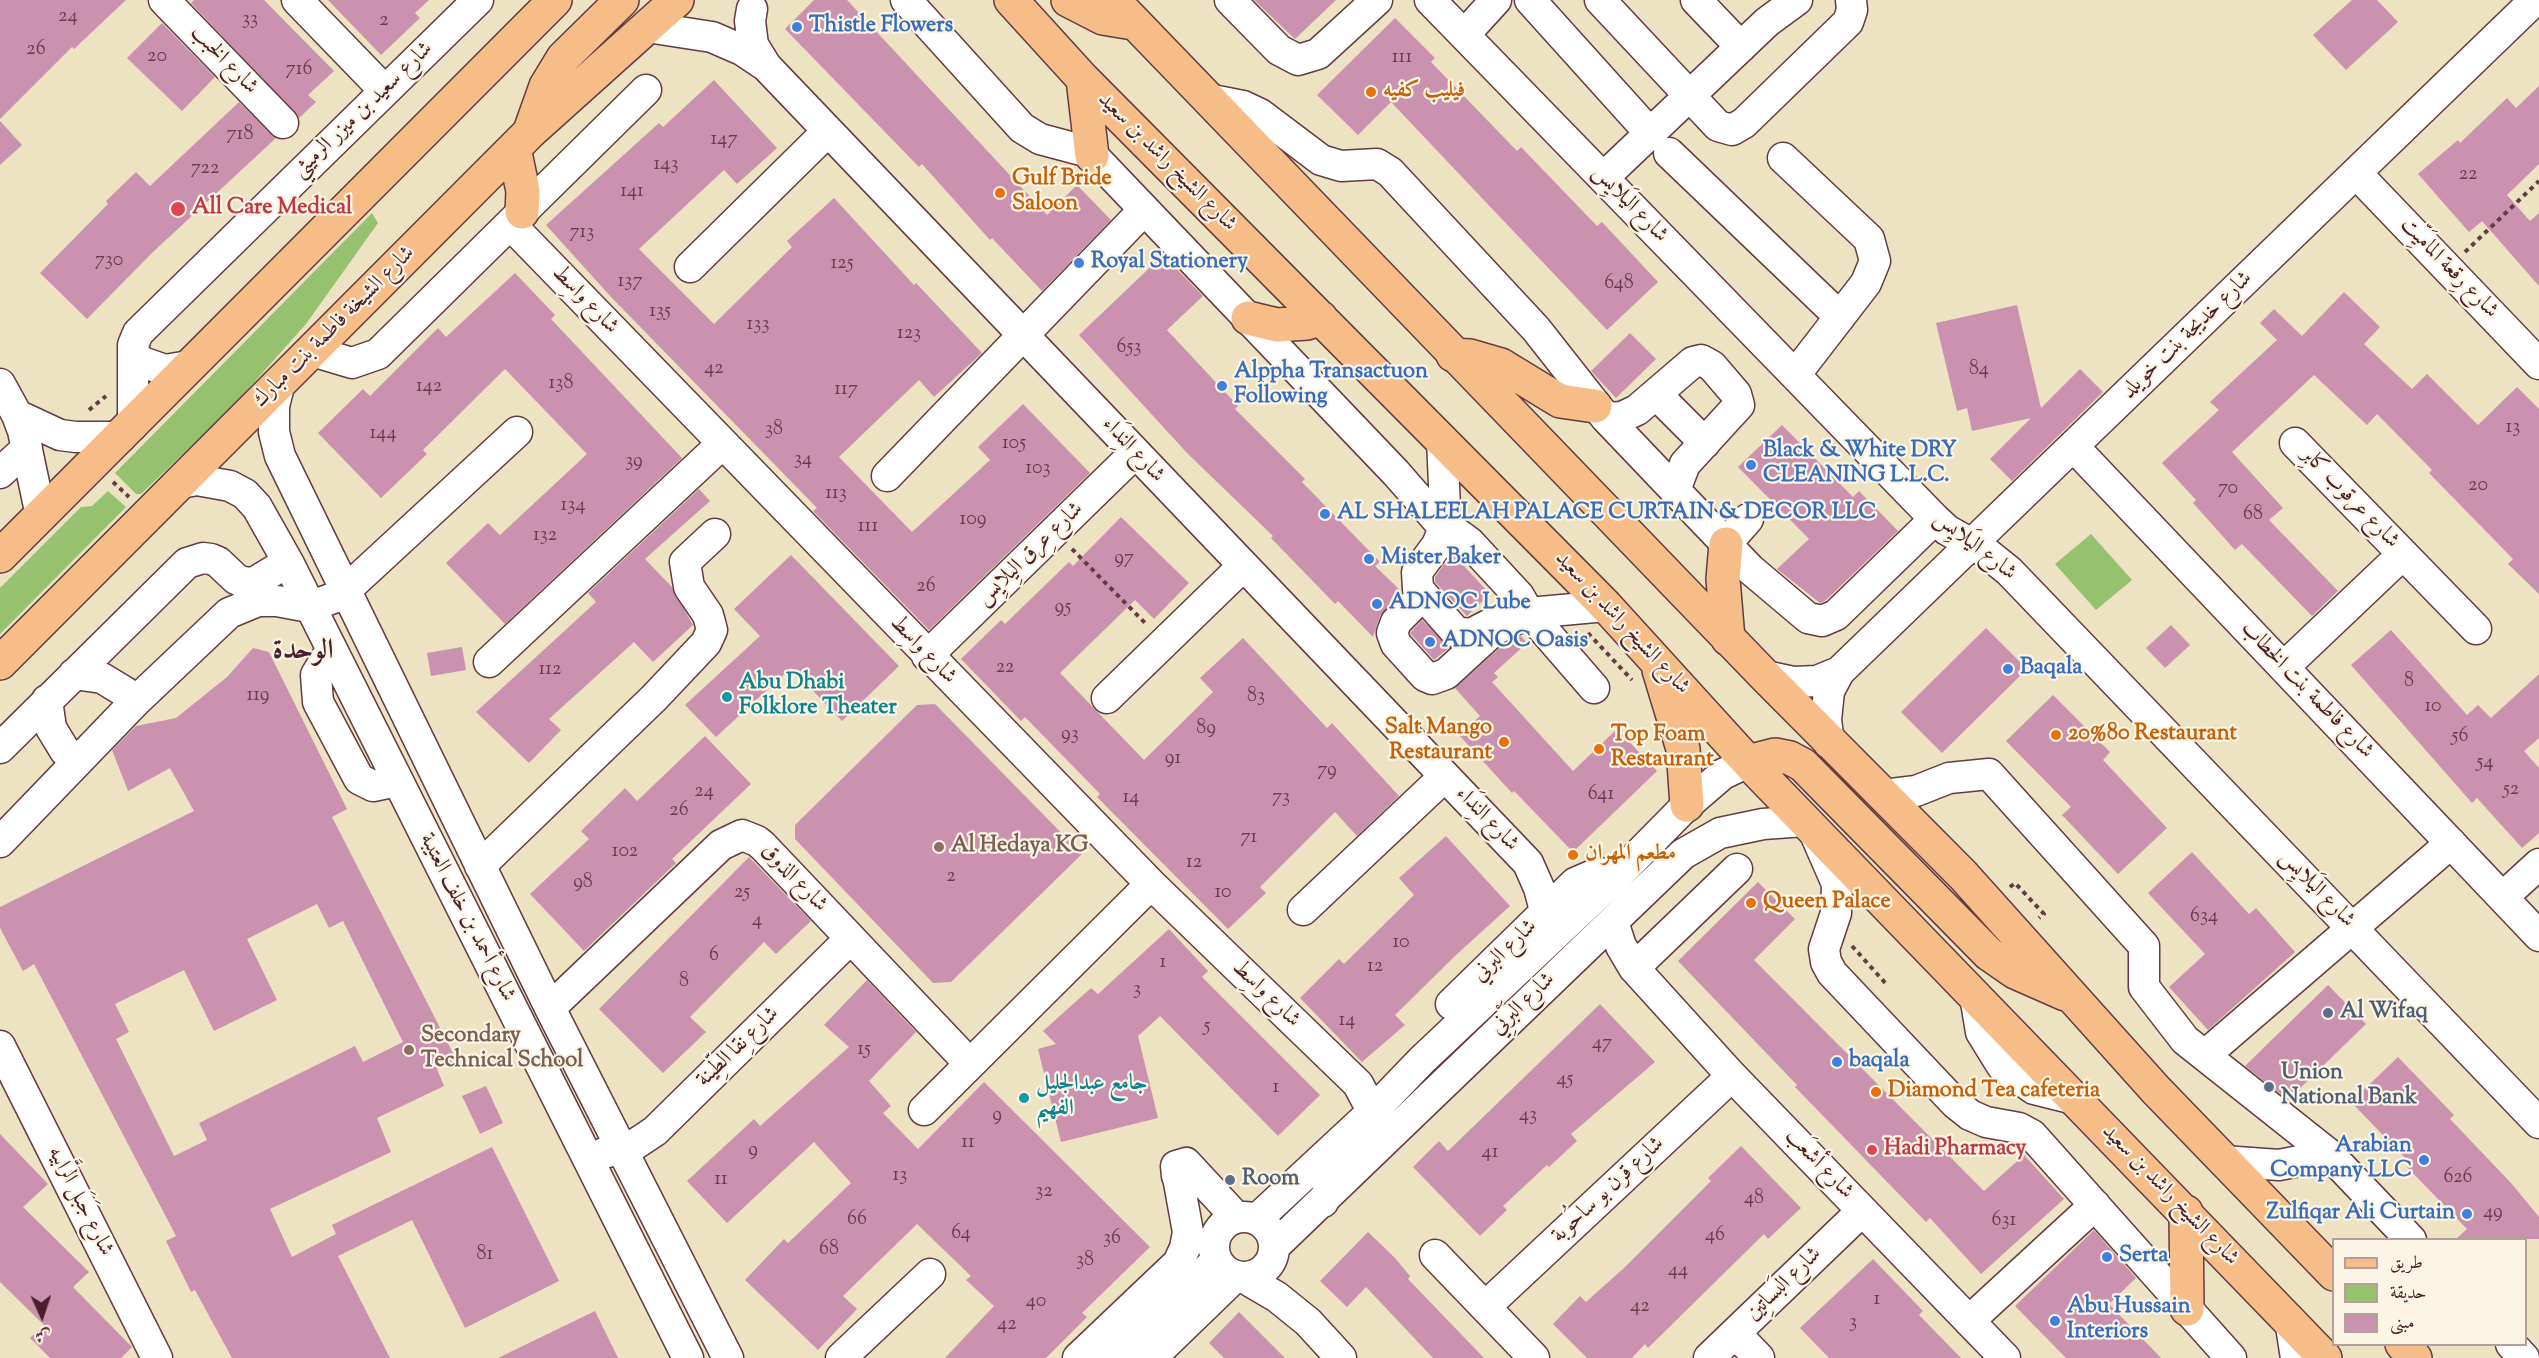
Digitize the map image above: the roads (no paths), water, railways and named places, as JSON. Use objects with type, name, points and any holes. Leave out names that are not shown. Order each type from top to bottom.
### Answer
[{"type":"main road","points":[[0,556],[555,0]]},
{"type":"main road","points":[[516,218],[521,180],[522,140],[546,86],[563,58],[622,0]]},
{"type":"main road","points":[[1068,0],[1103,18],[1123,11],[1728,639],[1963,875],[2223,1161],[2332,1272]]},
{"type":"main road","name":"شارع الشيخة فاطمة بنت مبارك","points":[[0,663],[522,140],[677,2]]},
{"type":"main road","name":"شارع الشيخ راشد بن سعيد","points":[[1009,3],[1606,606],[1655,657],[1748,762],[2325,1358]]},
{"type":"main road","points":[[1083,79],[1092,156]]},
{"type":"main road","points":[[1248,318],[1277,325],[1300,324],[1321,318]]},
{"type":"main road","points":[[1453,355],[1486,359],[1516,372],[1544,393],[1600,412]]},
{"type":"main road","points":[[1726,544],[1723,579],[1728,639]]},
{"type":"main road","points":[[1655,657],[1681,740],[1686,768],[1687,805]]},
{"type":"main road","points":[[1748,762],[1775,755],[1790,758],[1803,765],[1989,954],[2015,972],[2075,998]]},
{"type":"main road","points":[[2186,1212],[2187,1309]]},
{"type":"main road","points":[[2404,1346],[2415,1358]]},
{"type":"street","name":"شارع الخبب","points":[[164,0],[283,123]]},
{"type":"street","points":[[297,0],[385,91]]},
{"type":"street","name":"شارع سعيد بن ميزر الرميثي","points":[[127,431],[135,339],[143,328],[478,0]]},
{"type":"street","points":[[906,0],[1022,128],[1040,139],[1077,147],[1092,156],[1396,473],[1444,528],[1458,555],[1500,598],[1528,613],[1594,688]]},
{"type":"street","points":[[1230,0],[1284,55],[1305,60],[1318,54],[1377,0]]},
{"type":"street","name":"شارع اليَلايِس","points":[[1430,0],[1935,519],[1947,530],[1972,544],[2009,571],[2539,1123]]},
{"type":"street","points":[[1464,35],[1496,0]]},
{"type":"street","points":[[1530,0],[1640,122]]},
{"type":"street","points":[[1600,0],[1718,126],[1732,130],[1741,126],[1848,22],[1852,10],[1851,0]]},
{"type":"street","points":[[1696,0],[1741,47]]},
{"type":"street","points":[[1604,178],[1741,47],[1772,11],[1797,0]]},
{"type":"street","name":"شارع خديجة بنت خويلد","points":[[1830,743],[1826,720],[1829,691],[1839,672],[2535,0]]},
{"type":"street","points":[[696,34],[723,26],[756,4]]},
{"type":"street","name":"شارع النِدَاء","points":[[756,4],[750,21],[753,45],[766,66],[1242,567],[1528,863],[1539,888],[1546,914]]},
{"type":"street","name":"شارع النِدَاء","points":[[647,27],[696,34],[729,43],[766,66]]},
{"type":"street","points":[[312,351],[352,363],[378,354],[646,90]]},
{"type":"street","points":[[1207,99],[1243,106],[1260,114],[1321,160],[1341,166],[1377,164],[1390,172],[1536,329],[1600,412],[1750,569],[1802,614],[1822,621],[1836,615],[1935,519]]},
{"type":"street","points":[[690,267],[828,131]]},
{"type":"street","points":[[1669,153],[1840,317]]},
{"type":"street","points":[[1783,158],[1861,231],[1874,250],[1872,273],[1795,375]]},
{"type":"street","name":"شارع رِقعة المامَيِّت","points":[[2357,174],[2539,364]]},
{"type":"street","points":[[886,476],[1144,210]]},
{"type":"street","name":"شارع واسِط","points":[[516,218],[722,444],[927,656],[1151,884],[1341,1070],[1362,1121],[1373,1136],[1336,1175],[1323,1202]]},
{"type":"street","points":[[133,353],[142,362],[165,370],[189,366]]},
{"type":"street","points":[[1600,412],[1630,414],[1693,362],[1701,360],[1712,366],[1740,401],[1737,409],[1681,470],[1675,490]]},
{"type":"street","name":"شارع أحمد بن خلف العتيبة","points":[[280,382],[274,406],[274,432],[280,456],[550,1008],[728,1358]]},
{"type":"street","points":[[0,384],[17,415],[27,448],[41,516]]},
{"type":"street","points":[[1663,387],[1711,436]]},
{"type":"street","points":[[17,415],[60,435],[127,431]]},
{"type":"street","points":[[0,842],[76,760],[229,613],[241,606],[258,601],[277,601],[309,607],[347,589],[517,432]]},
{"type":"street","points":[[1442,439],[1444,528],[1437,545],[1420,566],[1416,581],[1422,596],[1456,632],[1471,634],[1504,618],[1528,613],[1606,606]]},
{"type":"street","name":"شارع عرقوب كابِر","points":[[2295,443],[2476,629]]},
{"type":"street","points":[[489,662],[722,444]]},
{"type":"street","name":"شارع فاطمة بنت الخطاب","points":[[2073,446],[2539,936]]},
{"type":"street","points":[[0,473],[27,448]]},
{"type":"street","name":"شارع عِرق اليِلايِس","points":[[927,656],[1134,454]]},
{"type":"street","name":"شارع أحمد بن خلف العتيبة","points":[[180,483],[197,480],[214,481],[245,494],[257,507],[288,562],[688,1358]]},
{"type":"street","points":[[1726,544],[1749,519]]},
{"type":"street","name":"شارع أحمد بن خلف العتيبة","points":[[480,866],[654,698],[706,643],[712,630],[708,615],[689,587],[685,562],[715,534]]},
{"type":"street","name":"شارع عرقوب كابِر","points":[[2284,667],[2403,554]]},
{"type":"street","points":[[0,748],[187,563],[203,558],[211,559],[218,562],[236,579],[245,583],[255,582],[288,562]]},
{"type":"street","points":[[1420,566],[1480,629]]},
{"type":"street","points":[[1107,698],[1242,567]]},
{"type":"street","points":[[1422,596],[1396,622],[1392,633],[1396,644],[1425,676],[1432,679],[1446,674],[1494,630],[1528,613]]},
{"type":"street","name":"شارع خديجة بنت خويلد","points":[[1765,676],[1793,682],[1817,681],[1839,672]]},
{"type":"street","points":[[74,674],[102,678],[125,692],[135,702]]},
{"type":"street","points":[[47,700],[51,728],[61,746],[76,760]]},
{"type":"street","name":"شارع البَرْنِي","points":[[1238,1221],[1362,1121],[1422,1060],[1618,875],[1687,805],[1723,774],[1748,762]]},
{"type":"street","points":[[1883,795],[1916,791],[1949,778],[1989,774],[2144,946],[2144,987],[2185,1040],[2330,1155],[2410,1238]]},
{"type":"street","name":"شارع النِدَاء","points":[[1303,910],[1443,777]]},
{"type":"street","points":[[1809,824],[1837,884],[1836,913],[1824,949],[1832,974],[1955,1103],[1986,1122],[2019,1128],[2032,1135],[2231,1358]]},
{"type":"street","name":"شارع البَرْنِي","points":[[1275,1249],[1586,944],[1613,922],[1683,854],[1720,833],[1742,828],[1809,824]]},
{"type":"street","name":"شارع الذوق","points":[[550,1008],[721,845],[742,835],[757,840],[970,1064]]},
{"type":"street","points":[[2211,1050],[2451,843]]},
{"type":"street","name":"شارع النِدَاء","points":[[1528,863],[1575,883]]},
{"type":"street","points":[[2503,897],[2539,864]]},
{"type":"street","points":[[1634,968],[1737,869]]},
{"type":"street","name":"شارع البرني","points":[[1422,1060],[1419,1048],[1425,1031],[1575,883],[1598,873],[1618,875]]},
{"type":"street","points":[[924,1110],[1151,884]]},
{"type":"street","name":"شارع أشعَب","points":[[1613,922],[1621,946],[1634,968],[1732,1076],[2005,1358]]},
{"type":"street","name":"شارع نِقا الطِّينة","points":[[586,1158],[634,1145],[655,1131],[850,939]]},
{"type":"street","name":"شارع أشعَب","points":[[1586,944],[1634,968]]},
{"type":"street","name":"شارع جَبَل الرَّابيه","points":[[0,1046],[157,1358]]},
{"type":"street","name":"شارع قرن بو ساحُوبة","points":[[1485,1307],[1732,1076]]},
{"type":"street","points":[[2223,1161],[2278,1165],[2330,1155]]},
{"type":"street","points":[[1078,1358],[1178,1263],[1185,1248],[1188,1232],[1178,1177],[1238,1221],[1270,1230],[1288,1287],[1308,1322]]},
{"type":"street","points":[[1969,1321],[2095,1205]]},
{"type":"street","name":"شارع البَساتِين","points":[[1709,1358],[1862,1211]]},
{"type":"street","points":[[1238,1221],[1214,1239],[1232,1271],[1277,1297],[1308,1322],[1341,1358]]},
{"type":"street","points":[[1115,1358],[1232,1271],[1254,1276],[1264,1270],[1275,1249]]},
{"type":"street","points":[[1435,1255],[1534,1358]]},
{"type":"street","points":[[1151,1358],[1232,1271]]},
{"type":"street","points":[[841,1358],[930,1274]]},
{"type":"street","points":[[2290,1320],[2296,1358]]},
{"type":"street","points":[[1735,1333],[1759,1358]]},
{"type":"street","points":[[2513,1346],[2524,1358]]},
{"type":"place","name":"Thistle Flowers","points":[[797,27]]},
{"type":"place","name":"فيليب كفيه","points":[[1371,92]]},
{"type":"place","name":"Gulf Bride Saloon","points":[[1000,193]]},
{"type":"place","name":"All Care Medical","points":[[178,209]]},
{"type":"place","name":"Royal Stationery","points":[[1079,263]]},
{"type":"place","name":"Alppha Transactuon Following","points":[[1222,386]]},
{"type":"place","name":"Black & White DRY CLEANING L.L.C.","points":[[1751,465]]},
{"type":"place","name":"AL SHALEELAH PALACE CURTAIN & DECOR LLC","points":[[1325,514]]},
{"type":"place","name":"Mister Baker","points":[[1369,559]]},
{"type":"place","name":"ADNOC Lube","points":[[1377,604]]},
{"type":"place","name":"ADNOC Oasis","points":[[1430,642]]},
{"type":"place","name":"Baqala","points":[[2008,669]]},
{"type":"place","name":"Abu Dhabi Folklore Theater","points":[[727,697]]},
{"type":"place","name":"20%80 Restaurant","points":[[2056,735]]},
{"type":"place","name":"Salt Mango Restaurant","points":[[1504,742]]},
{"type":"place","name":"Top Foam Restaurant","points":[[1599,749]]},
{"type":"place","name":"Al Hedaya KG","points":[[939,847]]},
{"type":"place","name":"مطعم المهران","points":[[1573,855]]},
{"type":"place","name":"Queen Palace","points":[[1751,903]]},
{"type":"place","name":"Al Wifaq","points":[[2328,1013]]},
{"type":"place","name":"Secondary Technical School","points":[[409,1050]]},
{"type":"place","name":"baqala","points":[[1837,1062]]},
{"type":"place","name":"Union National Bank","points":[[2269,1087]]},
{"type":"place","name":"Diamond Tea cafeteria","points":[[1876,1092]]},
{"type":"place","name":"جامع عبدالجليل الفهيم","points":[[1024,1098]]},
{"type":"place","name":"Hadi Pharmacy","points":[[1872,1150]]},
{"type":"place","name":"Arabian Company LLC","points":[[2424,1160]]},
{"type":"place","name":"Room","points":[[1230,1180]]},
{"type":"place","name":"Zulfiqar Ali Curtain","points":[[2467,1214]]},
{"type":"place","name":"Serta","points":[[2107,1257]]},
{"type":"place","name":"Abu Hussain Interiors","points":[[2055,1321]]},
{"type":"district","name":"الوحدة","points":[[303,653]]}]
